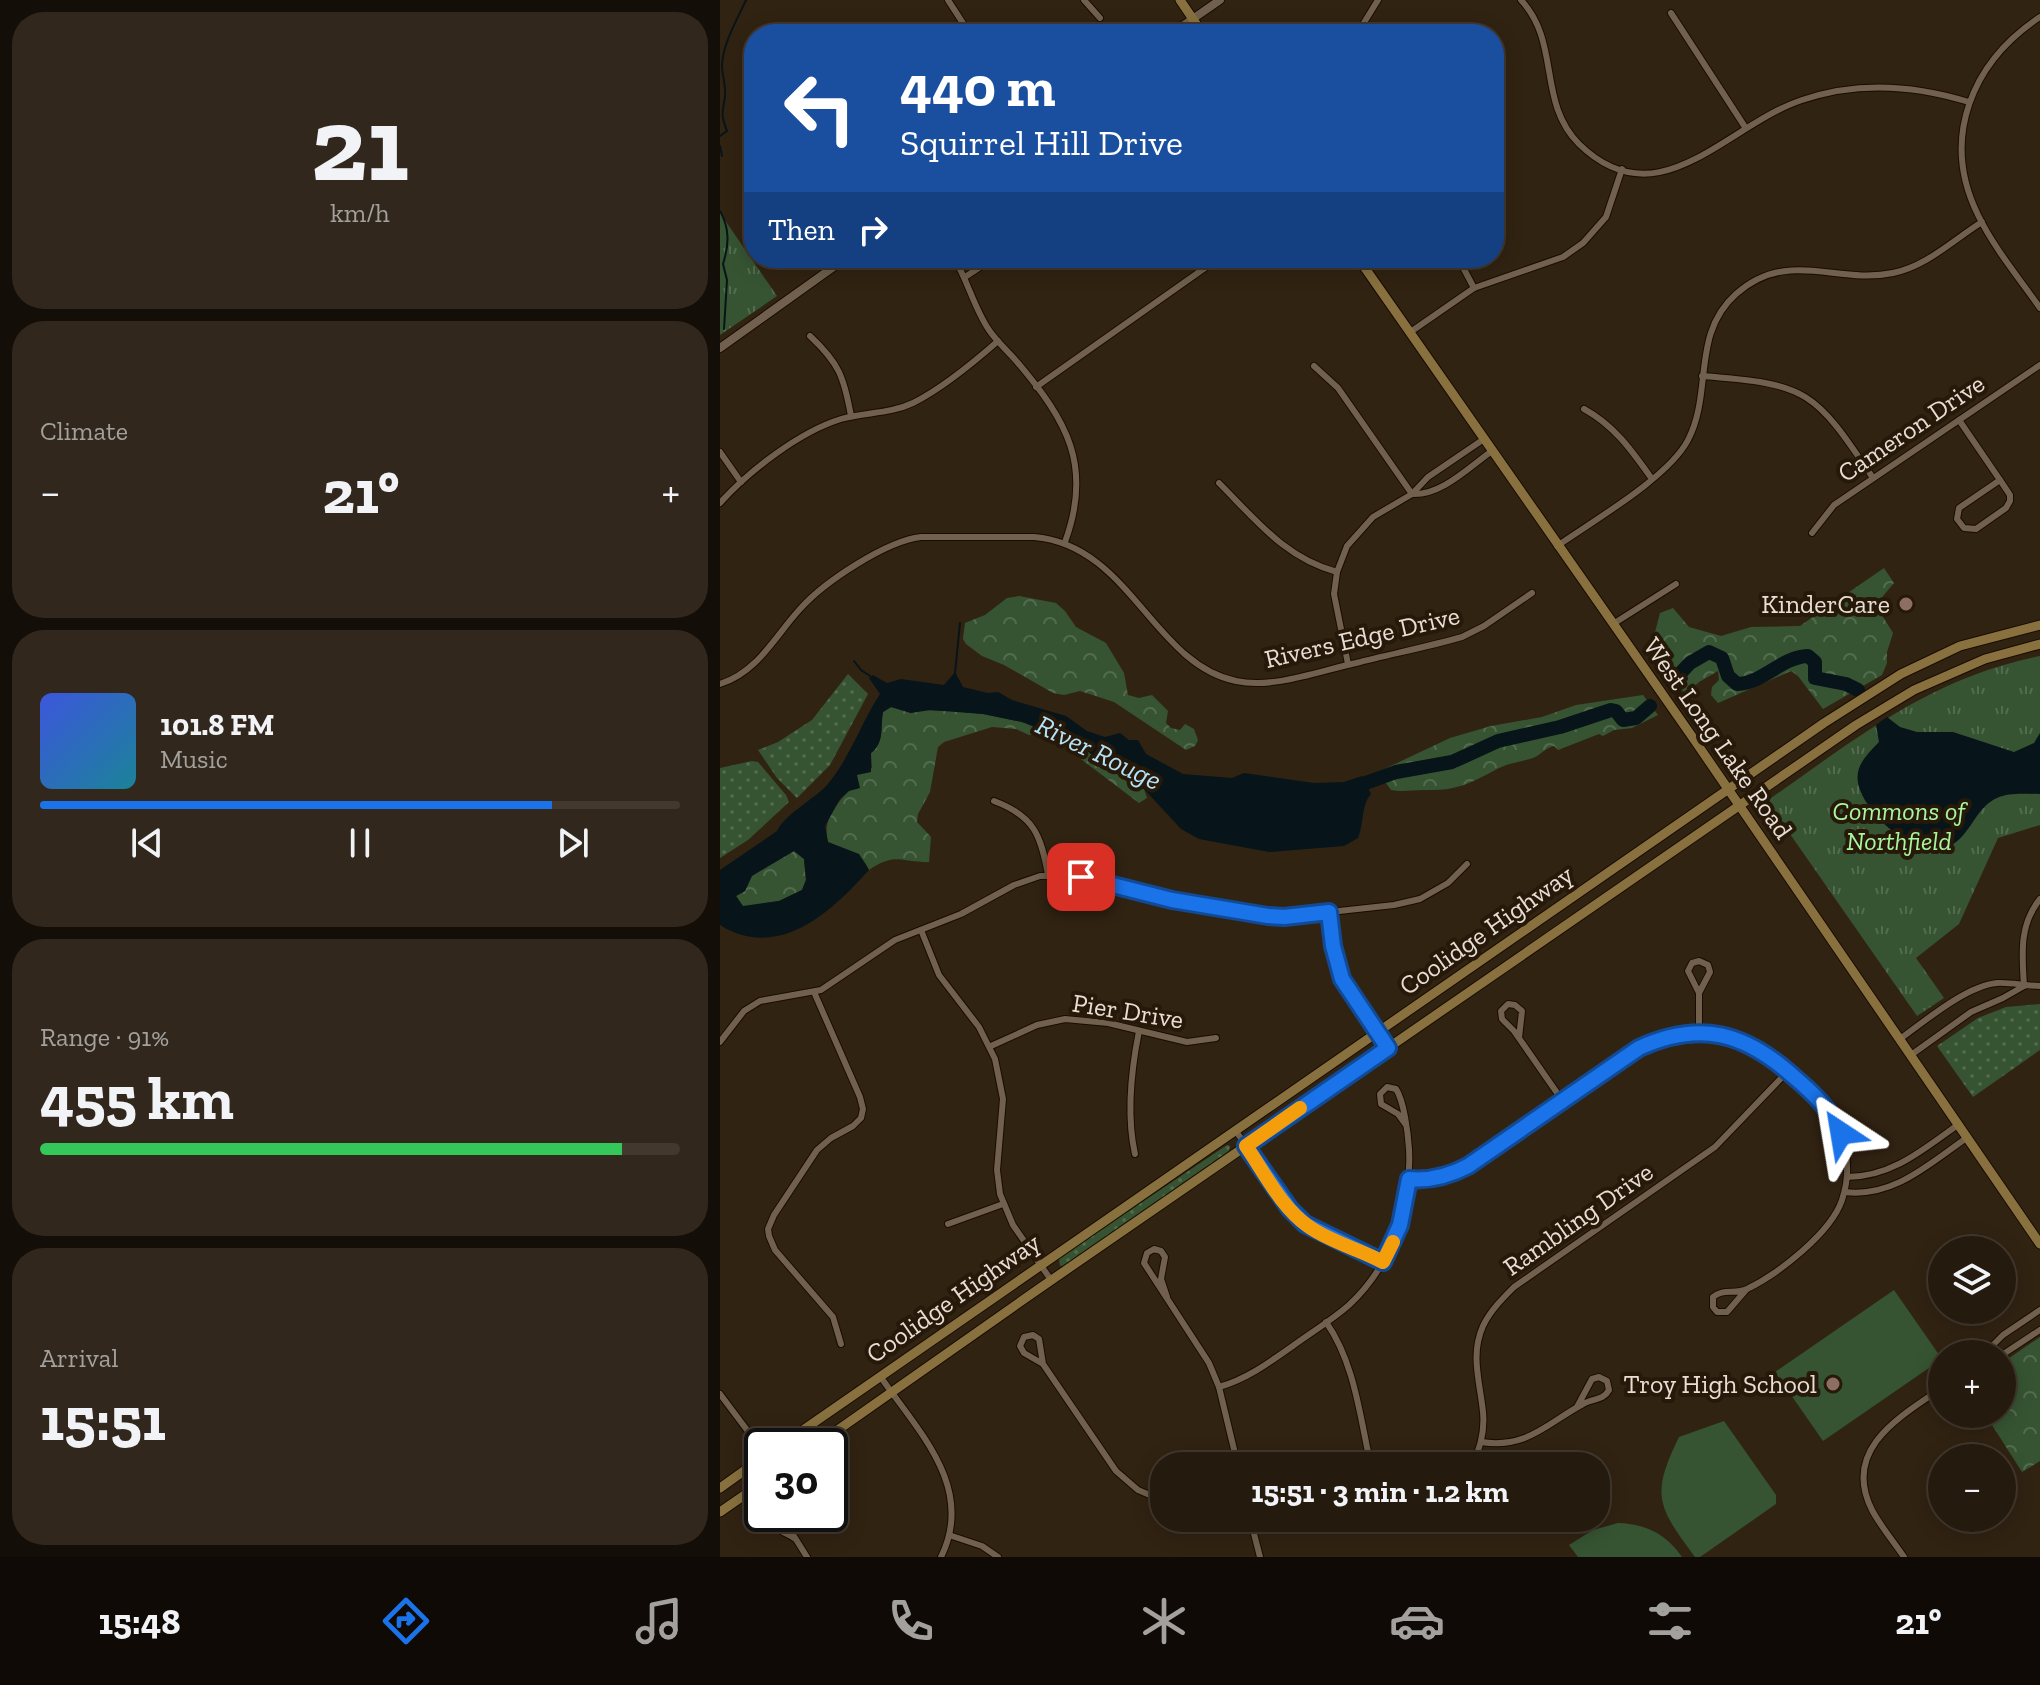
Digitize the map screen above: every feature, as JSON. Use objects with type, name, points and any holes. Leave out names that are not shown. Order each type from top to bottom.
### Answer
[{"type":"main road","points":[[1180,0],[1196,24]]},
{"type":"main road","name":"West Long Lake Road","points":[[1365,268],[2040,1244]]},
{"type":"main road","name":"Coolidge Highway","points":[[806,1428],[1851,705],[1901,674],[1960,646],[2040,625]]},
{"type":"main road","name":"Coolidge Highway","points":[[840,1428],[1856,725],[1942,677],[1985,659],[2040,644]]},
{"type":"main road","points":[[1851,705],[1848,715],[1856,725]]},
{"type":"main road","points":[[1828,720],[1837,730],[1834,740]]},
{"type":"main road","points":[[1651,842],[1647,855],[1651,866]]},
{"type":"main road","points":[[1626,860],[1632,872],[1629,882]]},
{"type":"main road","points":[[720,1488],[744,1471]]},
{"type":"main road","points":[[720,1512],[744,1495]]},
{"type":"street","points":[[948,0],[964,24]]},
{"type":"street","points":[[1084,0],[1100,18]]},
{"type":"street","points":[[1186,24],[1220,0]]},
{"type":"street","points":[[1362,24],[1378,0]]},
{"type":"street","points":[[1521,0],[1533,15],[1543,36],[1554,100],[1562,121],[1574,139],[1592,155],[1622,169],[1653,173],[1684,166],[1745,127],[1802,99],[1850,89],[1908,88],[1969,102]]},
{"type":"street","points":[[1671,13],[1745,127]]},
{"type":"street","points":[[2040,17],[1998,52],[1978,81],[1969,102],[1962,138],[1963,164],[1970,196],[1982,222],[2040,308]]},
{"type":"street","points":[[1409,333],[1474,288],[1563,257],[1583,243],[1606,217],[1622,169]]},
{"type":"street","points":[[1557,546],[1670,465],[1688,440],[1698,412],[1709,336],[1719,314],[1737,293],[1770,274],[1797,269],[1869,276],[1900,272],[1920,263],[1982,222]]},
{"type":"street","points":[[720,348],[832,268]]},
{"type":"street","points":[[960,268],[983,319],[1036,387],[1065,431],[1076,459],[1077,488],[1065,542]]},
{"type":"street","points":[[965,277],[979,268]]},
{"type":"street","points":[[1036,387],[1205,268]]},
{"type":"street","points":[[1463,268],[1474,288]]},
{"type":"street","points":[[810,336],[830,354],[837,366],[851,416]]},
{"type":"street","points":[[720,503],[741,482],[809,433],[851,416],[892,410],[912,403],[998,341]]},
{"type":"street","name":"Cameron Drive","points":[[1812,533],[1834,505],[2040,365]]},
{"type":"street","points":[[1314,366],[1338,388],[1412,494]]},
{"type":"street","points":[[1702,376],[1774,384],[1802,393],[1835,422],[1873,478]]},
{"type":"street","points":[[1584,409],[1604,420],[1617,432],[1652,479]]},
{"type":"street","points":[[1959,420],[2000,480],[2010,495],[2006,508],[1976,529],[1964,528],[1957,519],[1959,508],[2000,480]]},
{"type":"street","points":[[1348,664],[1335,606],[1337,572],[1347,546],[1377,513],[1412,494],[1428,477],[1484,439]]},
{"type":"street","points":[[1412,494],[1424,495],[1436,490],[1492,451]]},
{"type":"street","points":[[720,452],[741,482]]},
{"type":"street","points":[[1219,483],[1291,552],[1311,564],[1337,572]]},
{"type":"street","name":"Rivers Edge Drive","points":[[720,684],[753,665],[810,599],[895,543],[929,536],[1034,537],[1065,542],[1095,560],[1194,661],[1221,676],[1253,683],[1280,680],[1462,637],[1532,593]]},
{"type":"street","points":[[1613,624],[1676,584]]},
{"type":"street","points":[[994,801],[1021,813],[1031,823],[1043,848],[1048,875]]},
{"type":"street","points":[[720,1042],[736,1019],[752,1005],[778,996],[814,992],[840,979],[886,945],[961,914],[1014,885],[1048,875],[1081,877],[1172,900],[1284,917],[1420,899],[1448,883],[1467,864]]},
{"type":"street","points":[[2024,986],[2023,933],[2030,913],[2040,899]]},
{"type":"street","points":[[1329,912],[1339,970],[1388,1048]]},
{"type":"street","points":[[921,930],[939,975],[975,1020],[991,1046],[1003,1099],[997,1170],[1003,1204],[1013,1225],[1051,1280]]},
{"type":"street","points":[[1699,993],[1710,972],[1708,965],[1699,961],[1692,963],[1688,971],[1699,993],[1699,1033]]},
{"type":"street","points":[[1900,1039],[1974,990],[1999,983],[2040,986]]},
{"type":"street","points":[[1911,1055],[1971,1012],[2024,986]]},
{"type":"street","points":[[814,992],[860,1097],[863,1114],[858,1123],[817,1150],[770,1222],[769,1236],[775,1250],[833,1317],[841,1344]]},
{"type":"street","points":[[1519,1038],[1522,1011],[1518,1006],[1508,1004],[1502,1008],[1500,1015],[1562,1100]]},
{"type":"street","name":"Pier Drive","points":[[991,1046],[1037,1025],[1057,1020],[1088,1020],[1193,1042],[1216,1038]]},
{"type":"street","points":[[1135,1154],[1129,1130],[1139,1031]]},
{"type":"street","points":[[1409,1179],[1427,1179],[1457,1172],[1639,1048],[1670,1036],[1699,1033],[1730,1037],[1767,1053],[1831,1113],[1843,1140],[1847,1160],[1845,1192],[1833,1221],[1820,1236],[1746,1290],[1727,1312],[1720,1313],[1713,1307],[1713,1297],[1717,1293],[1746,1290]]},
{"type":"street","name":"Rambling Drive","points":[[1481,1442],[1483,1420],[1477,1349],[1483,1326],[1499,1302],[1514,1287],[1722,1142],[1788,1071]]},
{"type":"street","points":[[1219,1387],[1252,1374],[1326,1322],[1360,1294],[1383,1262],[1400,1225],[1409,1179],[1406,1125],[1399,1092],[1394,1087],[1387,1087],[1380,1094],[1381,1104],[1398,1114],[1406,1125]]},
{"type":"street","points":[[1847,1177],[1892,1169],[1959,1124]]},
{"type":"street","points":[[1235,1130],[1290,1209],[1305,1224],[1383,1262]]},
{"type":"street","points":[[1845,1192],[1871,1192],[1899,1183],[1968,1137]]},
{"type":"street","points":[[948,1224],[1003,1204]]},
{"type":"street","points":[[1167,1297],[1161,1279],[1165,1257],[1161,1251],[1154,1249],[1147,1253],[1144,1263],[1167,1297],[1205,1353],[1219,1387],[1235,1452]]},
{"type":"street","points":[[1998,1340],[2040,1310]]},
{"type":"street","points":[[1326,1322],[1338,1339],[1346,1360],[1368,1452]]},
{"type":"street","points":[[2016,1346],[2040,1330]]},
{"type":"street","points":[[1043,1364],[1022,1352],[1020,1346],[1024,1337],[1033,1335],[1039,1339],[1043,1364],[1116,1471],[1138,1490],[1150,1495]]},
{"type":"street","points":[[880,1376],[938,1459],[947,1478],[952,1500],[949,1535],[941,1557]]},
{"type":"street","points":[[1477,1452],[1481,1442],[1499,1443],[1543,1431],[1577,1407],[1607,1395],[1610,1387],[1607,1381],[1599,1377],[1592,1379],[1577,1407]]},
{"type":"street","points":[[720,1394],[746,1428]]},
{"type":"street","points":[[1904,1557],[1872,1511],[1866,1490],[1866,1466],[1873,1446],[1886,1428],[1928,1398]]},
{"type":"street","points":[[783,1532],[794,1538]]},
{"type":"street","points":[[793,1532],[807,1557]]},
{"type":"street","points":[[1254,1532],[1260,1557]]},
{"type":"street","points":[[949,1535],[982,1546],[998,1557]]},
{"type":"green space","points":[[720,213],[744,248],[744,268],[758,268],[777,296],[720,335]]},
{"type":"green space","points":[[1884,568],[1894,583],[1883,596],[1880,612],[1893,633],[1882,675],[1823,709],[1791,671],[1718,703],[1711,695],[1712,687],[1719,680],[1718,671],[1685,695],[1654,636],[1660,613],[1673,608],[1689,627],[1721,636],[1751,627],[1800,626]]},
{"type":"green space","points":[[1019,596],[1056,603],[1076,627],[1106,643],[1124,673],[1128,695],[1139,698],[1152,695],[1168,711],[1166,723],[1171,728],[1180,730],[1185,724],[1194,729],[1198,740],[1195,746],[1186,750],[1114,702],[1080,691],[1064,695],[1053,693],[982,656],[966,644],[963,639],[965,623],[985,615],[1007,598]]},
{"type":"green space","name":"Commons of Northfield","points":[[2040,656],[2040,825],[1998,838],[1959,924],[1916,958],[1944,998],[1917,1016],[1767,801],[1864,733],[1929,695],[2000,666]]},
{"type":"green space","points":[[848,674],[868,694],[830,765],[797,798],[777,778],[758,750],[778,742],[812,720]]},
{"type":"green space","points":[[1643,695],[1658,715],[1632,728],[1614,730],[1603,736],[1599,734],[1558,750],[1551,747],[1533,758],[1501,767],[1461,786],[1434,790],[1391,790],[1378,772],[1450,738],[1491,726],[1542,717],[1576,705]]},
{"type":"green space","points":[[891,707],[911,713],[918,710],[952,711],[1022,722],[1085,749],[1105,766],[1144,789],[1147,798],[1139,803],[1061,744],[1039,733],[1029,735],[1016,729],[992,727],[944,742],[938,747],[930,792],[917,822],[931,837],[929,862],[898,859],[885,861],[869,870],[862,858],[828,842],[827,824],[834,808],[857,781],[857,774],[872,768],[871,753],[880,739],[883,712]]},
{"type":"green space","points":[[758,762],[789,802],[748,840],[720,858],[720,768]]},
{"type":"green space","points":[[794,851],[804,859],[806,880],[802,890],[779,901],[743,907],[736,896],[745,891],[751,876]]},
{"type":"green space","points":[[2040,1004],[2040,1050],[1973,1097],[1937,1046],[1978,1018],[2006,1007]]},
{"type":"green space","points":[[1227,1145],[1230,1146],[1229,1151],[1066,1265],[1060,1266],[1059,1258]]},
{"type":"green space","points":[[1894,1290],[1929,1340],[1928,1369],[1823,1441],[1775,1372]]},
{"type":"green space","points":[[2040,1337],[2040,1461],[2022,1472],[2016,1463],[2016,1444],[2004,1444],[1994,1428],[2016,1428],[2016,1353]]},
{"type":"green space","points":[[1724,1421],[1776,1495],[1776,1504],[1700,1557],[1695,1557],[1666,1513],[1662,1500],[1664,1474],[1679,1437]]},
{"type":"green space","points":[[1618,1523],[1638,1526],[1654,1532],[1669,1542],[1682,1557],[1578,1557],[1569,1545],[1590,1532],[1610,1532],[1610,1525]]},
{"type":"water","points":[[955,672],[963,687],[988,693],[998,692],[1012,700],[1066,716],[1087,731],[1105,737],[1120,733],[1129,740],[1138,740],[1146,754],[1183,774],[1232,778],[1244,773],[1314,783],[1344,782],[1362,776],[1371,794],[1358,838],[1344,846],[1269,852],[1199,839],[1181,829],[1144,789],[1105,766],[1085,749],[1073,746],[1048,731],[983,714],[930,710],[911,713],[891,707],[883,712],[880,739],[871,753],[871,772],[857,775],[860,788],[849,791],[840,799],[825,826],[828,842],[859,854],[869,870],[821,915],[783,935],[763,938],[742,935],[720,925],[720,870],[777,831],[786,819],[827,785],[880,694],[869,678],[873,675],[887,683],[901,679],[944,685]],"holes":[[[794,851],[804,859],[806,880],[802,890],[779,901],[743,906],[736,896],[745,891],[752,876]]]},
{"type":"water","points":[[1887,717],[1900,727],[1917,732],[1953,732],[2014,752],[2034,743],[2040,733],[2040,794],[2012,794],[1997,798],[1984,807],[1962,837],[1943,848],[1929,848],[1900,837],[1875,815],[1858,782],[1861,763],[1879,742],[1876,725]]},
{"type":"waterway","points":[[720,136],[727,131],[723,116],[723,57],[746,0]]},
{"type":"waterway","points":[[720,146],[722,156]]},
{"type":"waterway","points":[[720,211],[728,237],[723,264],[727,280],[724,329]]},
{"type":"waterway","points":[[955,673],[960,623]]},
{"type":"waterway","name":"River Rouge","points":[[1672,682],[1690,663],[1709,652],[1722,658],[1728,676],[1737,684],[1747,683],[1798,657],[1808,656],[1815,662],[1815,678],[1846,684],[1858,690]]},
{"type":"waterway","points":[[854,661],[870,676]]},
{"type":"waterway","name":"River Rouge","points":[[1349,789],[1396,772],[1452,762],[1498,741],[1560,727],[1611,710],[1616,711],[1623,720],[1636,718],[1650,706]]},
{"type":"slow traffic","points":[[1300,1108],[1246,1146],[1281,1197],[1311,1228],[1383,1262],[1393,1242]]},
{"type":"place","name":"KinderCare","points":[[1906,604]]},
{"type":"place","name":"Troy High School","points":[[1833,1384]]},
{"type":"route","points":[[1081,877],[1172,900],[1268,916],[1329,912],[1333,946],[1342,979],[1388,1048],[1246,1146],[1290,1209],[1305,1224],[1383,1262],[1400,1225],[1409,1179],[1447,1175],[1468,1166],[1639,1048],[1670,1036],[1718,1034],[1759,1048],[1824,1104],[1841,1133]]}]
